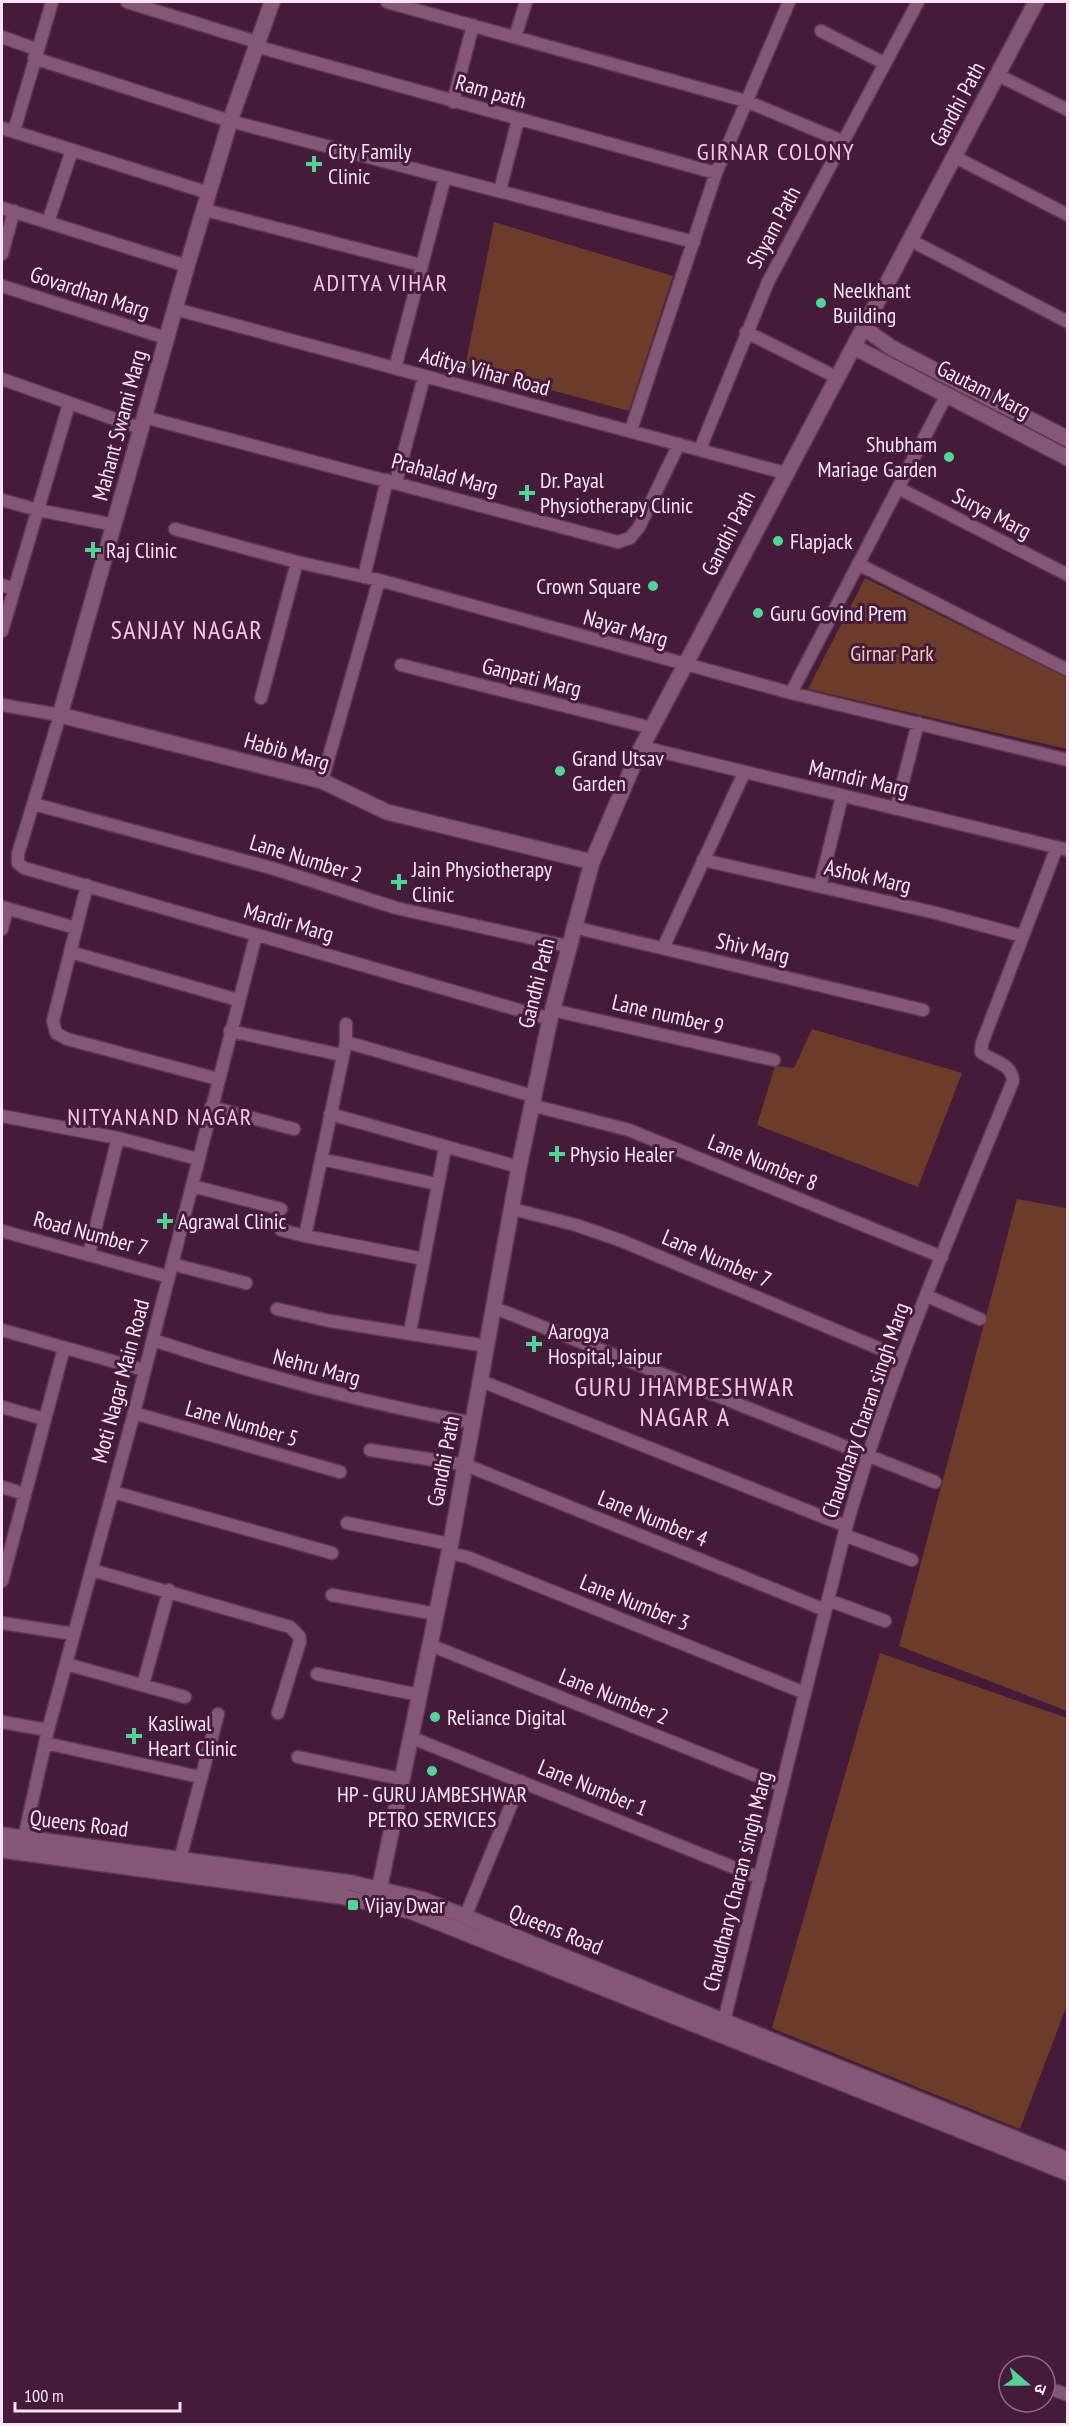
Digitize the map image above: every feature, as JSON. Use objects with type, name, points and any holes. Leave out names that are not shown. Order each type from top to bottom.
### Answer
[{"type":"street","points":[[51,2],[8,129],[209,193]]},
{"type":"street","name":"Ram path","points":[[127,2],[256,44],[453,102],[716,173]]},
{"type":"street","name":"Mahant Swami Marg","points":[[18,862],[18,854],[115,525],[186,266],[205,210],[230,121],[272,2]]},
{"type":"street","points":[[387,2],[746,101],[842,141]]},
{"type":"street","points":[[515,37],[526,2]]},
{"type":"street","points":[[631,430],[716,173],[789,2]]},
{"type":"street","name":"Shyam Path","points":[[700,449],[768,282],[918,2]]},
{"type":"street","name":"Gandhi Path","points":[[378,1898],[466,1465],[532,1100],[567,946],[592,862],[642,747],[1036,2]]},
{"type":"street","points":[[453,102],[473,25]]},
{"type":"street","points":[[821,32],[884,63]]},
{"type":"street","points":[[2,37],[35,53],[230,121],[694,242]]},
{"type":"street","points":[[998,75],[1068,110]]},
{"type":"street","points":[[500,190],[518,120]]},
{"type":"street","points":[[48,222],[72,150]]},
{"type":"street","points":[[955,157],[1068,215]]},
{"type":"street","points":[[395,368],[446,177]]},
{"type":"street","points":[[2,254],[8,210],[186,266]]},
{"type":"street","points":[[205,210],[421,265]]},
{"type":"street","points":[[910,240],[1068,322]]},
{"type":"street","name":"Govardhan Marg","points":[[2,286],[166,338]]},
{"type":"street","name":"Aditya Vihar Road","points":[[175,309],[785,473]]},
{"type":"street","name":"Gautam Marg","points":[[864,328],[884,343],[1068,439]]},
{"type":"street","points":[[746,332],[836,377]]},
{"type":"street","name":"Gautam Marg","points":[[854,347],[1068,458]]},
{"type":"street","points":[[364,577],[424,376]]},
{"type":"street","name":"Prahalad Marg","points":[[2,379],[69,404],[392,481],[618,542],[630,538],[639,527],[679,444]]},
{"type":"street","points":[[791,693],[946,396]]},
{"type":"street","points":[[2,631],[7,587],[38,510],[69,404]]},
{"type":"street","name":"Surya Marg","points":[[898,488],[1068,575]]},
{"type":"street","points":[[2,500],[38,510],[115,525]]},
{"type":"street","name":"Nayar Marg","points":[[175,530],[297,562],[379,580],[685,666],[1068,760]]},
{"type":"street","points":[[261,698],[297,562]]},
{"type":"street","points":[[858,564],[1068,670]]},
{"type":"street","points":[[322,781],[379,580]]},
{"type":"street","name":"Ganpati Marg","points":[[401,665],[652,728]]},
{"type":"street","name":"Habib Marg","points":[[2,705],[60,715],[322,781],[387,812],[592,862]]},
{"type":"street","points":[[896,809],[918,723]]},
{"type":"street","name":"Marndir Marg","points":[[642,747],[1062,848]]},
{"type":"street","points":[[663,948],[744,773]]},
{"type":"street","points":[[820,886],[842,796]]},
{"type":"street","name":"Lane Number 2","points":[[34,804],[275,869],[396,908],[567,946]]},
{"type":"street","name":"Chaudhary Charan singh Marg","points":[[724,2021],[826,1605],[868,1456],[902,1358],[1013,1081],[1013,1073],[1007,1066],[981,1052],[1023,936],[1062,848]]},
{"type":"street","name":"Ashok Marg","points":[[703,860],[1023,936]]},
{"type":"street","name":"Mardir Marg","points":[[18,862],[24,868],[256,935],[551,1014]]},
{"type":"street","points":[[87,885],[53,1021],[56,1034],[67,1039],[218,1079]]},
{"type":"street","points":[[2,929],[4,907],[76,928]]},
{"type":"street","name":"Shiv Marg","points":[[573,927],[923,1010]]},
{"type":"street","name":"Moti Nagar Main Road","points":[[24,1838],[48,1730],[134,1413],[256,935]]},
{"type":"street","points":[[70,952],[238,1000]]},
{"type":"street","name":"Lane number 9","points":[[551,1014],[774,1060]]},
{"type":"street","points":[[305,1236],[344,1049],[346,1024]]},
{"type":"street","name":"Lane Number 8","points":[[230,1031],[344,1049],[532,1100],[629,1130],[942,1257]]},
{"type":"street","points":[[211,1107],[294,1128]]},
{"type":"street","points":[[330,1114],[519,1167]]},
{"type":"street","points":[[2,1116],[118,1138],[198,1159]]},
{"type":"street","points":[[89,1254],[118,1138]]},
{"type":"street","points":[[410,1332],[445,1148]]},
{"type":"street","points":[[321,1159],[438,1184]]},
{"type":"street","points":[[192,1186],[281,1209]]},
{"type":"street","name":"Lane Number 7","points":[[512,1209],[622,1241],[902,1358]]},
{"type":"street","points":[[281,1230],[424,1259]]},
{"type":"street","name":"Road Number 7","points":[[2,1231],[169,1277]]},
{"type":"street","points":[[172,1264],[246,1283]]},
{"type":"street","points":[[927,1296],[980,1319]]},
{"type":"street","points":[[495,1308],[935,1482]]},
{"type":"street","points":[[277,1309],[330,1321],[487,1346]]},
{"type":"street","points":[[2,1330],[144,1370]]},
{"type":"street","name":"Nehru Marg","points":[[153,1340],[296,1384],[394,1408],[473,1423]]},
{"type":"street","points":[[2,1581],[64,1348]]},
{"type":"street","points":[[481,1381],[912,1560]]},
{"type":"street","points":[[2,1407],[44,1419]]},
{"type":"street","name":"Lane Number 5","points":[[134,1413],[340,1472]]},
{"type":"street","name":"Lane Number 4","points":[[370,1450],[466,1465],[826,1605],[885,1621]]},
{"type":"street","points":[[2,1487],[25,1494]]},
{"type":"street","points":[[113,1492],[332,1553]]},
{"type":"street","name":"Lane Number 3","points":[[347,1523],[449,1549],[806,1693]]},
{"type":"street","points":[[92,1570],[169,1590],[290,1627],[300,1641],[278,1713]]},
{"type":"street","points":[[143,1685],[169,1590]]},
{"type":"street","points":[[332,1595],[436,1614]]},
{"type":"street","points":[[2,1623],[74,1634]]},
{"type":"street","name":"Lane Number 2","points":[[430,1645],[782,1786]]},
{"type":"street","points":[[66,1664],[185,1697]]},
{"type":"street","points":[[317,1674],[419,1695]]},
{"type":"street","points":[[180,1859],[218,1714]]},
{"type":"street","points":[[2,1722],[48,1730]]},
{"type":"street","name":"Lane Number 1","points":[[410,1737],[760,1878]]},
{"type":"street","points":[[45,1743],[200,1777]]},
{"type":"street","points":[[298,1757],[401,1779]]},
{"type":"street","points":[[465,1917],[521,1781]]},
{"type":"street","name":"Queens Road","points":[[2,1835],[352,1883],[378,1898],[410,1911],[1068,2173]]},
{"type":"street","name":"Queens Road","points":[[2,1850],[339,1896],[424,1900],[1068,2160]]},
{"type":"green space","points":[[494,222],[673,276],[629,411],[465,367]]},
{"type":"green space","name":"Girnar Park","points":[[865,578],[1067,678],[1067,749],[808,689]]},
{"type":"green space","points":[[812,1029],[962,1073],[918,1187],[757,1125],[775,1066],[794,1068]]},
{"type":"green space","points":[[1017,1199],[1067,1208],[1067,1711],[899,1646]]},
{"type":"green space","points":[[880,1653],[1067,1718],[1067,2005],[1020,2129],[772,2028]]},
{"type":"place","name":"City Family Clinic","points":[[314,164]]},
{"type":"place","name":"Neelkhant Building","points":[[821,303]]},
{"type":"place","name":"Shubham Mariage Garden","points":[[949,457]]},
{"type":"place","name":"Dr. Payal Physiotherapy Clinic","points":[[527,493]]},
{"type":"place","name":"Flapjack","points":[[778,541]]},
{"type":"place","name":"Raj Clinic","points":[[93,550]]},
{"type":"place","name":"Crown Square","points":[[653,586]]},
{"type":"place","name":"Guru Govind Prem","points":[[758,613]]},
{"type":"place","name":"Grand Utsav Garden","points":[[560,771]]},
{"type":"place","name":"Jain Physiotherapy Clinic","points":[[399,882]]},
{"type":"place","name":"Physio Healer","points":[[557,1154]]},
{"type":"place","name":"Agrawal Clinic","points":[[165,1221]]},
{"type":"place","name":"Aarogya Hospital, Jaipur","points":[[534,1344]]},
{"type":"place","name":"Reliance Digital","points":[[435,1717]]},
{"type":"place","name":"Kasliwal Heart Clinic","points":[[134,1736]]},
{"type":"place","name":"HP - GURU JAMBESHWAR PETRO SERVICES","points":[[432,1771]]},
{"type":"place","name":"Vijay Dwar","points":[[353,1905]]},
{"type":"district","name":"GIRNAR COLONY","points":[[776,152]]},
{"type":"district","name":"ADITYA VIHAR","points":[[381,283]]},
{"type":"district","name":"SANJAY NAGAR","points":[[187,630]]},
{"type":"district","name":"NITYANAND NAGAR","points":[[160,1117]]},
{"type":"district","name":"GURU JHAMBESHWAR NAGAR A","points":[[685,1402]]}]
